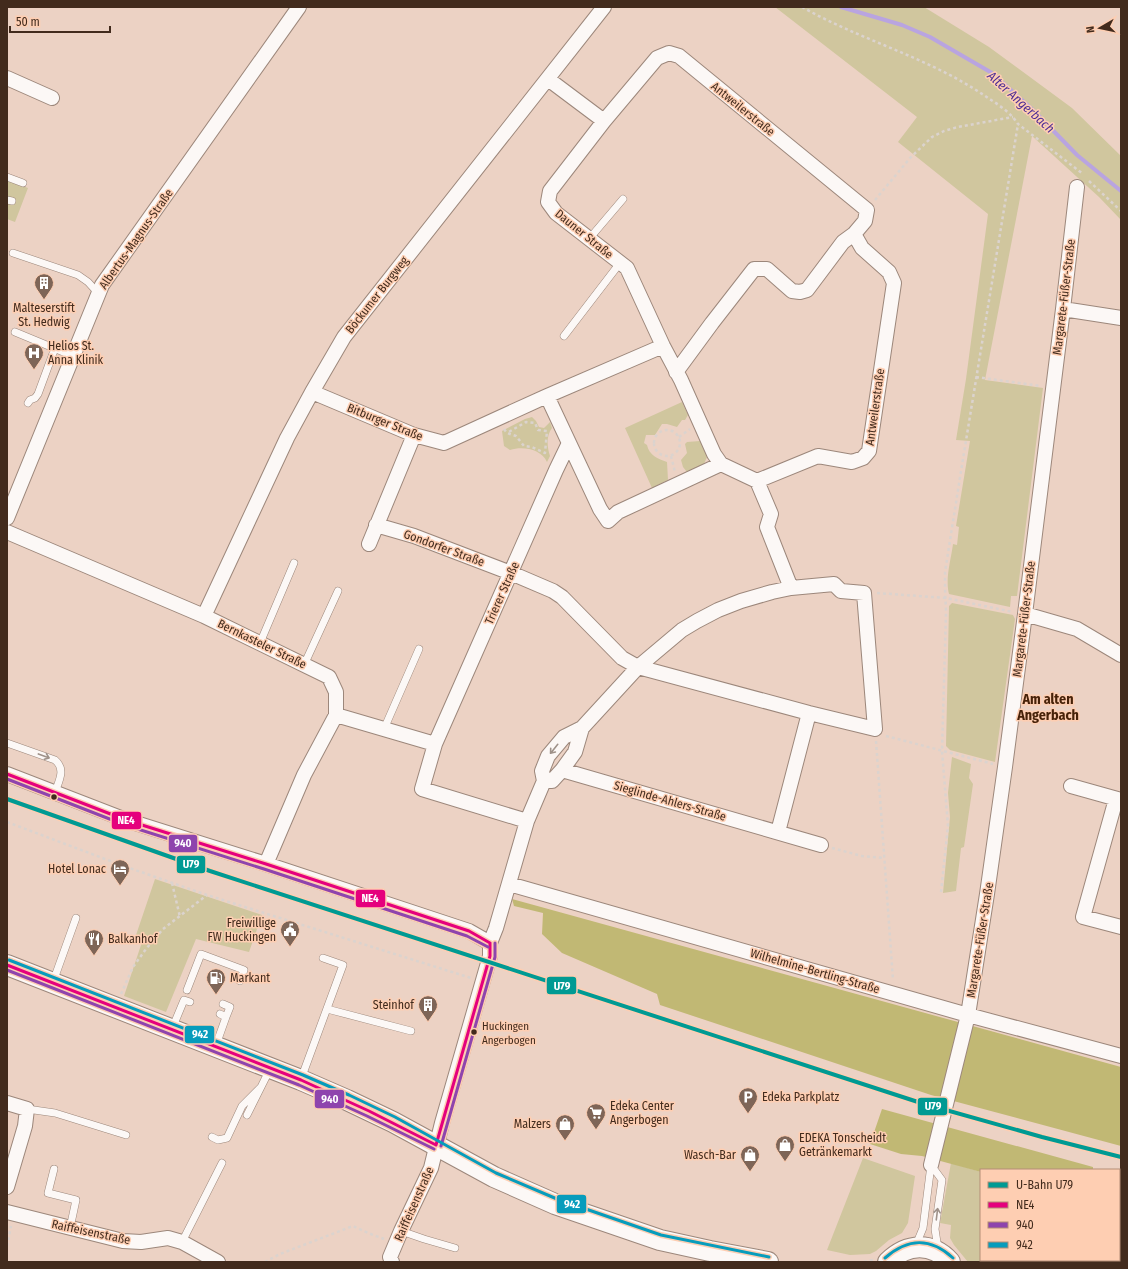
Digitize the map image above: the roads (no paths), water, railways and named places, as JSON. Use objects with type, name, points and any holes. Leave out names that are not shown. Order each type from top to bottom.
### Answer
[{"type":"main road","points":[[7,965],[301,1080],[347,1100],[393,1122],[494,1177],[555,1204],[709,1257],[768,1262]]},
{"type":"main road","points":[[888,1262],[900,1252],[915,1247],[925,1248],[944,1257]]},
{"type":"street","name":"Albertus-Magnus-Straße","points":[[7,518],[102,285],[299,7]]},
{"type":"street","name":"Böckumer Burgweg","points":[[204,616],[287,438],[344,337],[604,7]]},
{"type":"street","name":"Antweilerstraße","points":[[604,121],[657,58],[669,53],[679,56],[867,210],[865,221],[854,234],[862,248],[889,272],[894,282],[869,451],[863,458],[852,462],[818,456],[757,481]]},
{"type":"street","points":[[7,78],[52,98]]},
{"type":"street","points":[[548,79],[604,121]]},
{"type":"street","name":"Dauner Straße","points":[[604,121],[550,191],[548,202],[556,213],[627,268],[714,454],[721,464]]},
{"type":"street","name":"Margarete-Füßer-Straße","points":[[931,1165],[968,1015],[1005,767],[1077,187]]},
{"type":"street","points":[[676,372],[754,270],[767,269],[792,291],[800,292],[807,290],[843,242],[854,234]]},
{"type":"street","points":[[1063,309],[1121,318]]},
{"type":"street","name":"Bitburger Straße","points":[[312,392],[414,435],[444,443],[547,396],[663,346]]},
{"type":"street","points":[[547,396],[600,509],[608,521],[618,512],[721,464],[757,481],[771,514],[767,527],[791,588]]},
{"type":"street","points":[[369,544],[414,435]]},
{"type":"street","name":"Trierer Straße","points":[[527,821],[422,789],[435,744],[569,443]]},
{"type":"street","name":"Gondorfer Straße","points":[[376,525],[414,536],[511,573],[553,591],[562,597],[622,658],[638,667]]},
{"type":"street","name":"Bernkasteler Straße","points":[[7,532],[204,616],[329,677],[336,692],[336,715],[304,774],[266,864]]},
{"type":"street","points":[[544,781],[552,781],[575,752],[582,728],[638,667],[682,630],[718,610],[754,596],[791,588],[834,584],[841,591],[864,593],[876,731],[638,667]]},
{"type":"street","points":[[1025,614],[1077,629],[1121,655]]},
{"type":"street","points":[[778,832],[809,713]]},
{"type":"street","points":[[336,715],[435,744]]},
{"type":"street","name":"Raiffeisenstraße","points":[[392,1262],[390,1257],[431,1168],[490,956],[490,943],[496,928],[527,821],[544,781],[542,771],[548,756],[564,736],[582,728]]},
{"type":"street","name":"Sieglinde-Ahlers-Straße","points":[[562,770],[821,845]]},
{"type":"street","points":[[7,774],[126,820],[266,864],[469,931],[490,943]]},
{"type":"street","points":[[1071,786],[1119,799],[1083,917],[1121,927]]},
{"type":"street","name":"Wilhelmine-Bertling-Straße","points":[[509,884],[968,1015],[1121,1056]]},
{"type":"street","points":[[7,1103],[27,1109],[24,1126],[7,1187]]},
{"type":"street","name":"Raiffeisenstraße","points":[[11,1213],[123,1241],[141,1242],[168,1238],[182,1242],[218,1262]]},
{"type":"lane","points":[[7,177],[23,183]]},
{"type":"lane","points":[[589,239],[623,199]]},
{"type":"lane","points":[[13,254],[78,275],[88,282],[99,294]]},
{"type":"lane","points":[[564,336],[620,263]]},
{"type":"lane","points":[[15,332],[73,356]]},
{"type":"lane","points":[[28,403],[38,394],[55,348]]},
{"type":"lane","points":[[260,643],[294,563]]},
{"type":"lane","points":[[304,665],[338,591]]},
{"type":"lane","points":[[384,729],[419,649]]},
{"type":"lane","points":[[7,743],[55,760],[59,764],[62,771],[55,792]]},
{"type":"lane","points":[[7,784],[21,779]]},
{"type":"lane","points":[[53,982],[76,918]]},
{"type":"lane","points":[[172,1029],[187,1001],[201,954],[244,970],[240,981]]},
{"type":"lane","points":[[301,1080],[343,965],[323,958]]},
{"type":"lane","points":[[215,1047],[223,1015],[229,1004]]},
{"type":"lane","points":[[327,1009],[411,1031]]},
{"type":"lane","points":[[247,1115],[270,1068]]},
{"type":"lane","points":[[212,1137],[218,1140],[226,1138],[242,1106],[260,1088]]},
{"type":"lane","points":[[27,1109],[55,1113],[126,1135]]},
{"type":"lane","points":[[182,1242],[222,1163]]},
{"type":"lane","points":[[915,1247],[923,1228],[931,1165]]},
{"type":"lane","points":[[931,1165],[942,1180],[935,1229],[944,1257]]},
{"type":"lane","points":[[54,1169],[48,1192],[76,1200],[70,1228]]},
{"type":"lane","points":[[401,1231],[455,1248]]},
{"type":"waterway","name":"Alter Angerbach","points":[[841,7],[902,25],[930,37],[992,73],[1033,110],[1077,155],[1121,191]]},
{"type":"metro line","name":"U79","points":[[7,799],[210,871],[921,1103],[1042,1137],[1121,1157]]},
{"type":"place","name":"Malteserstift St. Hedwig","points":[[44,300]]},
{"type":"place","name":"Helios St. Anna Klinik","points":[[34,370]]},
{"type":"place","name":"Hotel Lonac","points":[[120,886]]},
{"type":"place","name":"Freiwillige FW Huckingen","points":[[290,947]]},
{"type":"place","name":"Balkanhof","points":[[94,956]]},
{"type":"place","name":"Markant","points":[[216,995]]},
{"type":"place","name":"Steinhof","points":[[428,1022]]},
{"type":"place","name":"Huckingen Angerbogen","points":[[474,1032]]},
{"type":"place","name":"Edeka Parkplatz","points":[[748,1114]]},
{"type":"place","name":"Edeka Center Angerbogen","points":[[596,1130]]},
{"type":"place","name":"Malzers","points":[[565,1141]]},
{"type":"place","name":"EDEKA Tonscheidt Getränkemarkt","points":[[785,1162]]},
{"type":"place","name":"Wasch-Bar","points":[[750,1172]]},
{"type":"district","name":"Am alten Angerbach","points":[[1048,708]]}]
